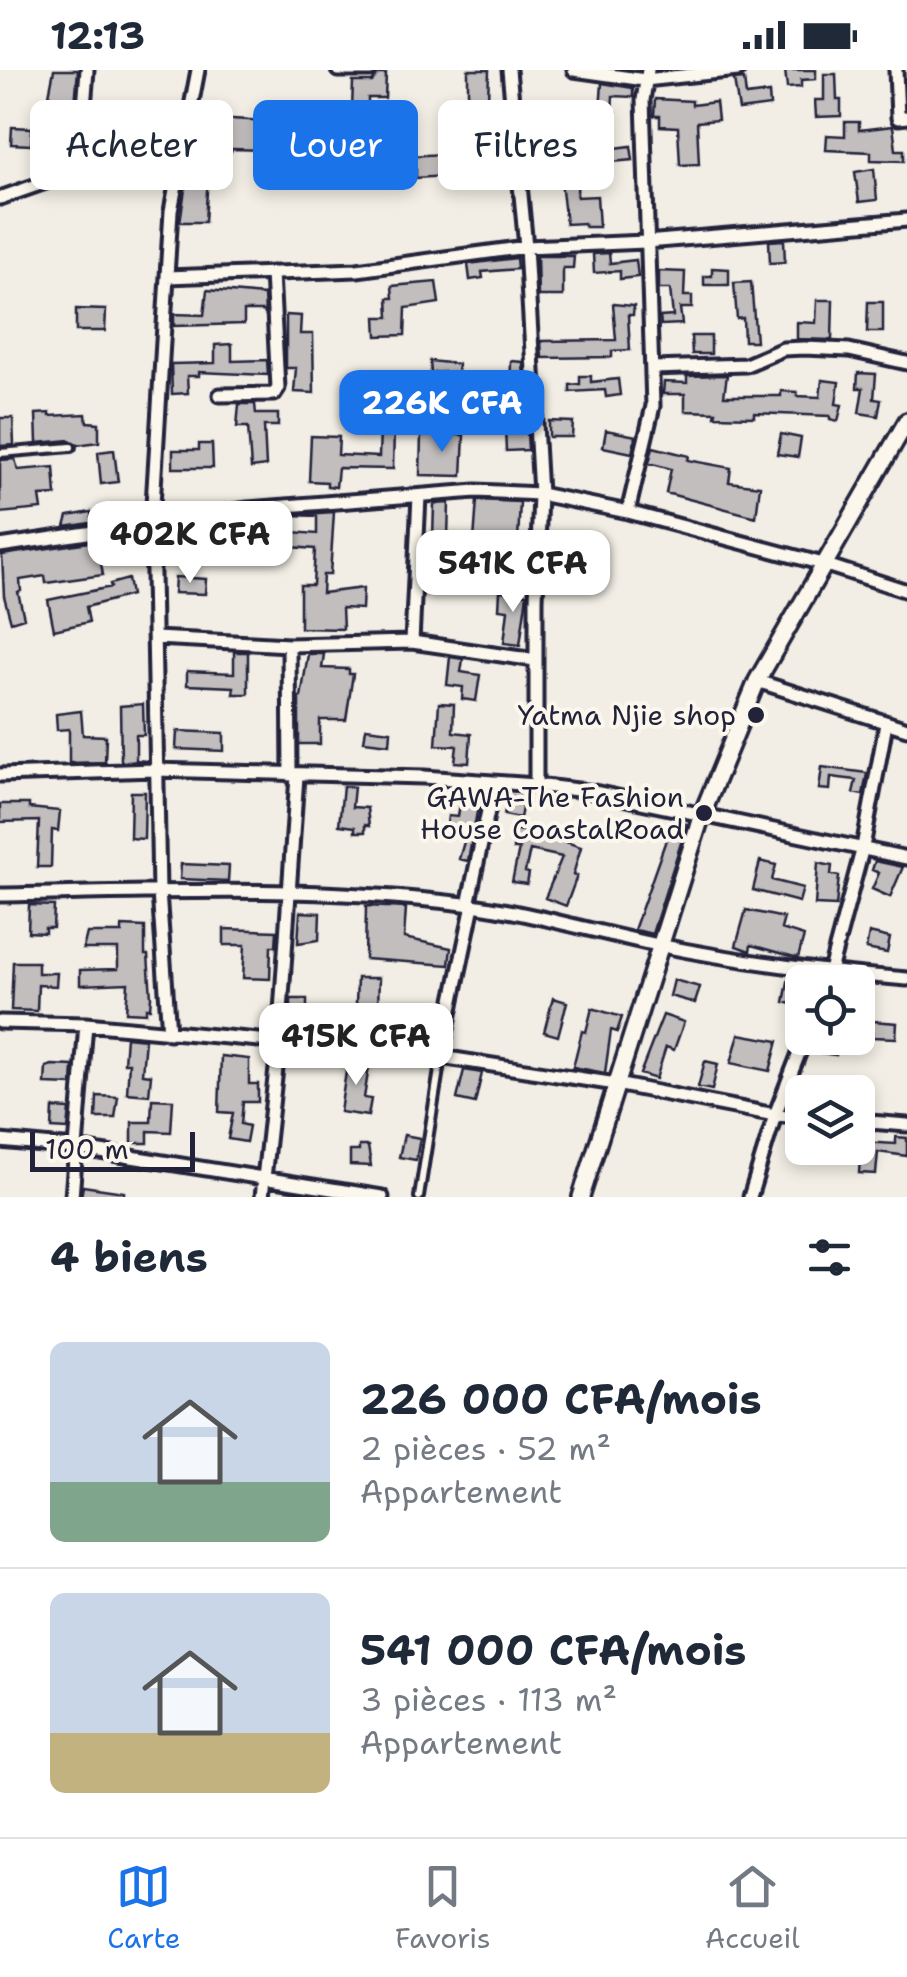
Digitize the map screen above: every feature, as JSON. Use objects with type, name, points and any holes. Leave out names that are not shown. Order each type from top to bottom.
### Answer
[{"type":"street","points":[[85,100],[87,70]]},
{"type":"street","points":[[191,100],[198,70]]},
{"type":"street","points":[[338,70],[370,70]]},
{"type":"street","points":[[509,70],[526,248],[540,494],[536,785]]},
{"type":"street","points":[[574,70],[646,75],[738,70]]},
{"type":"street","points":[[896,70],[898,118],[907,117]]},
{"type":"street","points":[[628,512],[653,406],[646,242],[646,75]]},
{"type":"street","points":[[0,198],[30,188]]},
{"type":"street","points":[[169,1033],[159,892],[152,521],[174,190]]},
{"type":"street","points":[[166,278],[357,270],[526,248],[907,220]]},
{"type":"street","points":[[220,396],[274,394],[278,388],[272,273]]},
{"type":"street","points":[[653,368],[746,364],[783,350],[804,348],[849,350],[907,363]]},
{"type":"street","points":[[581,1197],[701,817],[757,681],[907,421]]},
{"type":"street","points":[[0,546],[248,509],[476,491],[540,494],[628,512],[824,564],[907,591]]},
{"type":"street","points":[[412,642],[419,496]]},
{"type":"street","points":[[155,638],[289,645],[412,642],[535,660]]},
{"type":"street","points":[[262,1197],[279,1041],[289,892],[293,775],[289,645]]},
{"type":"street","points":[[757,681],[907,729]]},
{"type":"street","points":[[832,965],[864,847],[886,724]]},
{"type":"street","points":[[0,775],[156,770],[424,777],[536,785],[594,792],[907,858]]},
{"type":"street","points":[[441,1057],[494,783]]},
{"type":"street","points":[[0,895],[289,892],[471,905],[785,970]]},
{"type":"street","points":[[875,979],[907,979]]},
{"type":"street","points":[[0,1022],[86,1024],[441,1057],[785,1116]]},
{"type":"street","points":[[72,1197],[86,1024]]},
{"type":"street","points":[[750,1197],[798,1055]]},
{"type":"street","points":[[875,1122],[907,1125]]},
{"type":"street","points":[[0,1141],[75,1148],[382,1197]]},
{"type":"lane","points":[[0,453],[72,447]]},
{"type":"lane","points":[[419,1197],[441,1057]]},
{"type":"building","points":[[54,70],[78,70],[75,100],[48,100]]},
{"type":"building","points":[[468,70],[489,70],[488,100],[468,100]]},
{"type":"building","points":[[785,70],[816,70],[816,79],[801,80],[801,87],[787,88]]},
{"type":"building","points":[[378,74],[386,74],[385,98],[352,100],[353,82],[372,82]]},
{"type":"building","points":[[824,74],[836,74],[841,116],[816,117],[815,100],[824,100]]},
{"type":"building","points":[[744,79],[746,96],[769,93],[770,106],[739,110],[734,80]]},
{"type":"building","points":[[602,83],[633,88],[633,97],[601,100]]},
{"type":"building","points":[[655,99],[692,101],[692,105],[716,102],[718,120],[697,122],[699,164],[680,165],[678,127],[660,126],[660,116],[654,116]]},
{"type":"building","points":[[233,119],[253,120],[253,150],[233,149]]},
{"type":"building","points":[[845,122],[859,122],[859,130],[893,126],[896,150],[904,150],[904,161],[871,160],[871,152],[826,150],[827,135],[845,136]]},
{"type":"building","points":[[12,127],[30,128],[30,145],[11,144]]},
{"type":"building","points":[[631,146],[633,160],[614,162],[614,148]]},
{"type":"building","points":[[438,154],[438,176],[418,178],[418,155]]},
{"type":"building","points":[[874,169],[877,200],[859,202],[855,172]]},
{"type":"building","points":[[185,190],[207,190],[205,222],[180,222]]},
{"type":"building","points":[[562,190],[577,190],[577,197],[597,196],[599,227],[566,224]]},
{"type":"building","points":[[784,240],[785,262],[770,263],[769,241]]},
{"type":"building","points":[[609,253],[610,263],[636,260],[638,277],[620,279],[620,271],[594,273],[593,254]]},
{"type":"building","points":[[537,256],[574,256],[573,268],[563,268],[563,296],[538,296]]},
{"type":"building","points":[[516,258],[517,269],[482,272],[483,278],[470,280],[468,264]]},
{"type":"building","points":[[712,268],[729,269],[729,285],[704,285],[704,276],[712,276]]},
{"type":"building","points":[[659,271],[685,272],[684,296],[692,296],[692,308],[680,308],[682,324],[661,325],[660,317],[673,316],[670,289],[659,289]]},
{"type":"building","points":[[436,282],[439,303],[406,308],[405,335],[377,336],[376,317],[389,317],[392,286]]},
{"type":"building","points":[[751,282],[756,341],[744,341],[743,318],[737,319],[734,283]]},
{"type":"building","points":[[207,290],[264,295],[265,314],[244,311],[244,324],[174,326],[174,314],[204,315]]},
{"type":"building","points":[[817,300],[833,300],[832,340],[797,339],[797,322],[816,323]]},
{"type":"building","points":[[868,302],[883,302],[883,332],[867,332]]},
{"type":"building","points":[[613,304],[634,306],[633,315],[628,315],[630,350],[612,351],[612,357],[542,358],[541,341],[616,340]]},
{"type":"building","points":[[76,309],[106,310],[105,331],[76,331]]},
{"type":"building","points":[[286,315],[301,316],[300,334],[313,334],[314,393],[294,392],[296,368],[286,368]]},
{"type":"building","points":[[691,336],[711,336],[711,354],[692,354]]},
{"type":"building","points":[[232,344],[232,361],[267,360],[268,375],[199,372],[199,376],[187,376],[188,393],[172,394],[171,364],[215,363],[215,345]]},
{"type":"building","points":[[430,361],[458,364],[455,390],[475,392],[474,410],[443,408],[444,372],[431,373]]},
{"type":"building","points":[[511,361],[523,362],[528,450],[506,451],[498,394],[510,394]]},
{"type":"building","points":[[858,373],[876,374],[874,399],[881,400],[878,416],[859,413],[863,388],[857,388]]},
{"type":"building","points":[[727,375],[724,396],[781,396],[781,391],[820,397],[822,380],[839,382],[836,404],[842,405],[838,421],[830,416],[715,416],[716,412],[685,411],[685,394],[663,394],[664,382],[687,383],[687,376]]},
{"type":"building","points":[[580,376],[591,376],[591,382],[618,379],[620,395],[606,397],[605,390],[570,392],[570,385],[580,384]]},
{"type":"building","points":[[374,386],[389,386],[388,414],[412,414],[412,429],[394,429],[393,469],[338,468],[336,487],[309,481],[311,436],[339,437],[338,455],[379,457]]},
{"type":"building","points":[[239,404],[255,404],[256,414],[278,414],[278,426],[264,426],[266,466],[251,468],[248,427],[237,427]]},
{"type":"building","points":[[36,414],[86,414],[87,422],[99,423],[99,442],[37,443]]},
{"type":"building","points":[[0,418],[13,418],[14,445],[0,446]]},
{"type":"building","points":[[549,421],[573,422],[572,437],[549,437]]},
{"type":"building","points":[[606,430],[636,436],[632,453],[603,447]]},
{"type":"building","points":[[421,434],[464,435],[462,476],[420,475]]},
{"type":"building","points":[[781,434],[801,438],[798,457],[777,454]]},
{"type":"building","points":[[199,444],[212,444],[213,468],[173,468],[173,450],[199,450]]},
{"type":"building","points":[[653,447],[689,456],[688,460],[731,468],[729,482],[760,486],[756,517],[666,493],[671,469],[649,463]]},
{"type":"building","points":[[114,450],[118,482],[101,484],[98,452]]},
{"type":"building","points":[[15,459],[18,470],[54,467],[56,495],[40,496],[42,509],[0,513],[0,460]]},
{"type":"building","points":[[477,500],[520,502],[518,540],[474,540]]},
{"type":"building","points":[[449,503],[448,538],[433,538],[434,504]]},
{"type":"building","points":[[91,512],[92,519],[116,519],[65,527],[68,516]]},
{"type":"building","points":[[334,512],[330,575],[323,575],[322,593],[363,588],[362,609],[342,608],[343,629],[300,628],[300,585],[313,585],[315,549],[279,546],[280,531],[317,534],[317,516],[291,515]]},
{"type":"building","points":[[143,534],[143,546],[99,551],[103,575],[46,583],[45,576],[20,580],[18,592],[24,618],[11,622],[4,596],[2,555]]},
{"type":"building","points":[[175,577],[206,579],[205,594],[174,593]]},
{"type":"building","points":[[128,579],[131,595],[86,607],[89,622],[54,630],[48,600],[111,587],[110,584]]},
{"type":"building","points":[[500,591],[527,594],[520,645],[504,643],[508,610],[499,609]]},
{"type":"building","points":[[234,652],[248,652],[248,694],[233,694],[234,687],[187,685],[187,671],[234,673]]},
{"type":"building","points":[[308,654],[324,654],[322,668],[349,669],[349,674],[353,674],[346,720],[320,720],[320,744],[299,744],[299,697]]},
{"type":"building","points":[[450,657],[463,659],[461,672],[480,675],[476,701],[462,699],[463,687],[447,685]]},
{"type":"building","points":[[439,703],[454,704],[453,732],[471,734],[469,763],[455,762],[457,746],[436,745]]},
{"type":"building","points":[[143,704],[144,735],[136,735],[136,760],[147,761],[121,762],[120,706]]},
{"type":"building","points":[[81,711],[83,735],[106,736],[105,762],[69,763],[69,729],[57,730],[56,714]]},
{"type":"building","points":[[366,728],[391,731],[390,744],[364,741]]},
{"type":"building","points":[[177,731],[224,733],[224,751],[176,749]]},
{"type":"building","points":[[822,767],[867,773],[863,795],[853,793],[856,780],[831,777],[830,790],[819,789]]},
{"type":"building","points":[[343,786],[354,787],[352,807],[367,808],[369,826],[365,825],[365,832],[339,825]]},
{"type":"building","points":[[462,789],[481,790],[468,861],[459,859],[466,835],[446,832],[448,816],[458,817]]},
{"type":"building","points":[[131,792],[145,792],[144,839],[130,838]]},
{"type":"building","points":[[508,795],[524,798],[520,818],[504,815]]},
{"type":"building","points":[[0,804],[29,804],[29,808],[60,811],[58,831],[52,830],[51,867],[37,867],[39,821],[0,822]]},
{"type":"building","points":[[673,820],[687,824],[652,934],[634,930]]},
{"type":"building","points":[[514,830],[536,832],[581,847],[573,875],[577,876],[566,906],[545,898],[562,857],[530,850],[525,872],[529,873],[527,884],[512,882],[519,849],[513,849]]},
{"type":"building","points":[[760,861],[776,865],[772,880],[803,888],[799,902],[753,890]]},
{"type":"building","points":[[875,861],[903,867],[890,897],[872,889],[879,873],[872,870]]},
{"type":"building","points":[[818,863],[832,866],[831,874],[839,876],[836,906],[815,905]]},
{"type":"building","points":[[181,864],[229,866],[228,881],[180,879]]},
{"type":"building","points":[[29,905],[54,906],[53,928],[45,928],[45,933],[28,932]]},
{"type":"building","points":[[366,906],[406,908],[404,938],[451,948],[449,965],[365,959]]},
{"type":"building","points":[[746,910],[784,918],[781,929],[804,936],[798,958],[751,945],[750,951],[736,946]]},
{"type":"building","points":[[300,912],[320,913],[319,940],[298,943]]},
{"type":"building","points":[[122,926],[145,927],[151,997],[146,1013],[126,1012],[128,983],[80,985],[80,970],[118,969],[118,949],[83,949],[87,933],[122,933]]},
{"type":"building","points":[[224,929],[277,931],[276,946],[271,946],[270,979],[243,978],[245,945],[224,945]]},
{"type":"building","points":[[869,933],[890,938],[887,953],[866,949]]},
{"type":"building","points":[[13,962],[38,962],[38,973],[57,973],[56,986],[38,985],[37,1011],[11,1010]]},
{"type":"building","points":[[357,978],[379,978],[378,1006],[356,1005]]},
{"type":"building","points":[[674,980],[700,987],[695,1003],[670,996]]},
{"type":"building","points":[[553,998],[567,1002],[558,1036],[544,1032]]},
{"type":"building","points":[[291,999],[307,999],[307,1028],[291,1028]]},
{"type":"building","points":[[592,1008],[622,1017],[617,1032],[611,1030],[605,1073],[573,1067]]},
{"type":"building","points":[[663,1015],[684,1022],[674,1050],[666,1047],[656,1079],[640,1074]]},
{"type":"building","points":[[395,1018],[411,1018],[410,1045],[395,1043]]},
{"type":"building","points":[[875,1021],[897,1023],[896,1038],[875,1037]]},
{"type":"building","points":[[739,1034],[778,1041],[770,1071],[731,1063]]},
{"type":"building","points":[[126,1037],[145,1039],[142,1074],[151,1075],[149,1095],[127,1093]]},
{"type":"building","points":[[221,1056],[249,1059],[249,1084],[258,1084],[258,1102],[243,1102],[241,1124],[249,1126],[246,1142],[228,1139],[233,1113],[219,1112]]},
{"type":"building","points":[[348,1058],[370,1060],[364,1098],[371,1099],[368,1116],[340,1112]]},
{"type":"building","points":[[705,1061],[718,1064],[712,1090],[698,1087]]},
{"type":"building","points":[[73,1066],[72,1085],[45,1084],[46,1067]]},
{"type":"building","points":[[464,1070],[482,1073],[475,1103],[457,1099]]},
{"type":"building","points":[[97,1096],[118,1097],[115,1118],[96,1118]]},
{"type":"building","points":[[152,1099],[173,1100],[171,1132],[148,1131],[148,1143],[132,1143],[132,1122],[151,1122]]},
{"type":"building","points":[[53,1108],[70,1109],[68,1129],[52,1128]]},
{"type":"building","points":[[404,1135],[420,1138],[416,1160],[399,1157]]},
{"type":"building","points":[[896,1137],[907,1138],[907,1156],[878,1152],[876,1174],[859,1173],[860,1165],[875,1165],[875,1143],[896,1144]]},
{"type":"building","points":[[359,1146],[368,1146],[371,1166],[350,1165],[350,1151],[359,1151]]},
{"type":"building","points":[[83,1186],[124,1192],[124,1197],[81,1197]]},
{"type":"place","name":"Yatma Njie shop","points":[[756,715]]},
{"type":"place","name":"GAWA-The Fashion House CoastalRoad","points":[[704,813]]}]
